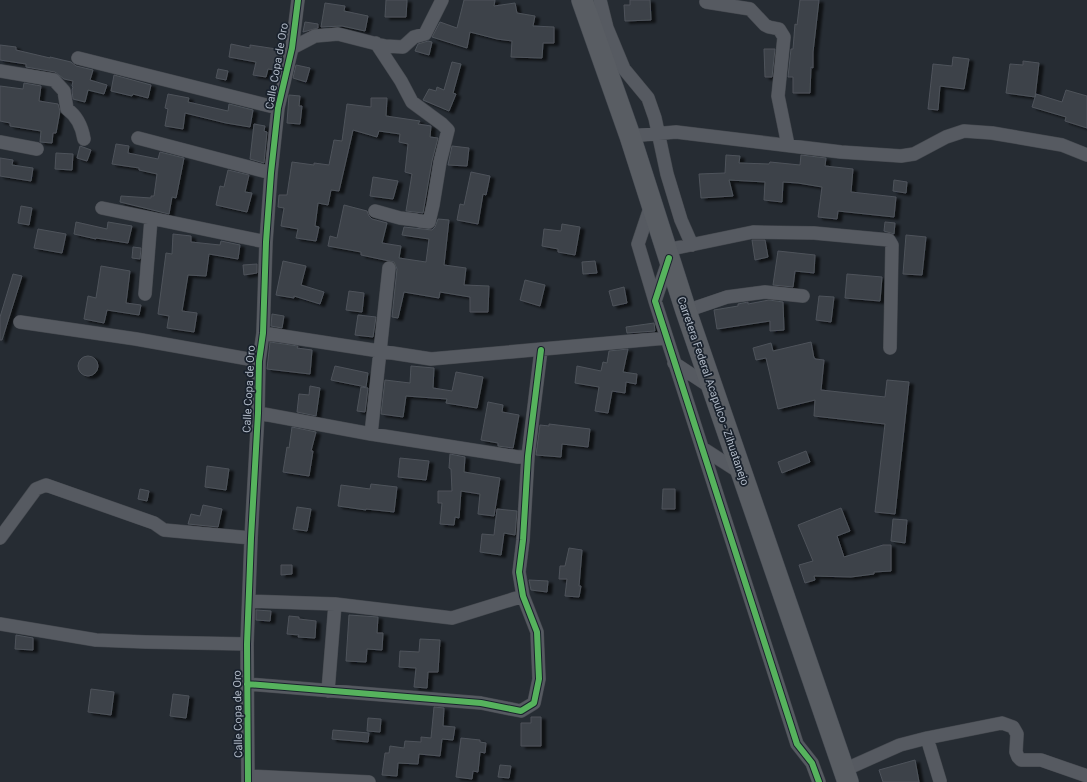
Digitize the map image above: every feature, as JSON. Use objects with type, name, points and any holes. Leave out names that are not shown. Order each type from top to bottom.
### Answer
[{"type":"main road","name":"Carretera Federal Acapulco - Zihuatanejo","points":[[582,0],[630,136],[667,254],[712,388],[846,776]]},
{"type":"street","name":"Calle Copa de Oro","points":[[248,779],[247,644],[259,362],[263,333],[266,242],[278,108],[292,48],[298,0]]},
{"type":"street","points":[[292,48],[315,36],[338,34],[376,43],[403,47],[414,37],[425,34],[442,0]]},
{"type":"street","points":[[600,0],[607,28],[624,69],[648,98],[655,118],[667,174],[681,220],[692,245]]},
{"type":"street","points":[[706,2],[750,9],[765,25],[779,29],[784,37],[778,96],[788,145]]},
{"type":"street","points":[[375,211],[400,218],[428,222],[433,205],[440,162],[448,130],[412,102],[401,81],[376,43]]},
{"type":"street","points":[[78,58],[278,108]]},
{"type":"street","points":[[0,71],[54,80],[64,91],[67,109],[74,114],[83,132],[84,139]]},
{"type":"street","points":[[630,136],[676,132],[841,152],[901,156],[914,154],[946,137],[964,131],[992,133],[1062,145],[1087,155]]},
{"type":"street","points":[[138,138],[271,173]]},
{"type":"street","points":[[0,142],[37,149]]},
{"type":"street","points":[[652,203],[638,244],[666,338],[797,744],[812,763],[819,782]]},
{"type":"street","points":[[102,208],[266,242]]},
{"type":"street","points":[[146,294],[151,218]]},
{"type":"street","points":[[655,301],[667,254],[692,245],[753,232],[814,233],[889,240],[892,245],[890,348]]},
{"type":"street","points":[[371,434],[389,268]]},
{"type":"street","points":[[686,311],[727,297],[765,292],[804,296]]},
{"type":"street","points":[[20,322],[136,340],[259,362]]},
{"type":"street","points":[[263,333],[431,360],[470,355],[666,338]]},
{"type":"street","points":[[248,684],[481,703],[521,711],[534,703],[539,679],[537,632],[523,596],[519,572],[523,540],[528,456],[541,350]]},
{"type":"street","points":[[674,363],[712,388]]},
{"type":"street","points":[[258,413],[371,434],[518,456],[528,456]]},
{"type":"street","points":[[702,448],[741,473]]},
{"type":"street","points":[[0,538],[36,489],[46,485],[154,524],[164,530],[251,538]]},
{"type":"street","points":[[249,601],[335,604],[452,618],[523,596]]},
{"type":"street","points":[[328,691],[335,604]]},
{"type":"street","points":[[0,624],[96,640],[247,644]]},
{"type":"street","points":[[846,776],[900,745],[952,732],[1002,723],[1013,727],[1017,734],[1016,752],[1018,757],[1022,760],[1042,760],[1087,776]]},
{"type":"street","points":[[927,738],[940,781]]},
{"type":"street","points":[[248,779],[369,782]]},
{"type":"building","points":[[386,0],[407,0],[406,17],[385,17]]},
{"type":"building","points":[[464,0],[495,0],[494,6],[515,3],[517,13],[535,16],[533,26],[554,27],[554,43],[543,43],[542,58],[511,57],[512,41],[470,32],[467,48],[432,37],[440,22],[457,28]]},
{"type":"building","points":[[630,0],[650,0],[651,20],[625,21],[624,5],[630,5]]},
{"type":"building","points":[[800,0],[819,0],[813,52],[813,68],[811,67],[810,93],[793,93],[793,77],[788,77],[791,49],[793,49],[795,24],[797,25]]},
{"type":"building","points":[[325,3],[345,6],[344,11],[368,16],[365,31],[342,26],[321,27]]},
{"type":"building","points":[[305,22],[318,24],[318,28],[303,32]]},
{"type":"building","points":[[428,41],[432,42],[429,55],[415,51],[418,44]]},
{"type":"building","points":[[231,44],[250,48],[250,45],[283,50],[281,59],[276,58],[274,70],[268,69],[266,77],[253,75],[256,62],[229,57]]},
{"type":"building","points":[[0,45],[16,47],[16,50],[71,62],[76,66],[93,70],[90,80],[107,85],[104,94],[88,90],[85,102],[73,99],[73,81],[64,79],[55,72],[26,67],[26,64],[0,60]]},
{"type":"building","points":[[764,49],[775,49],[772,77],[765,77]]},
{"type":"building","points":[[953,57],[969,59],[964,89],[940,86],[938,110],[928,109],[933,64],[952,66]]},
{"type":"building","points":[[1023,61],[1039,63],[1035,97],[1006,93],[1010,64],[1023,65]]},
{"type":"building","points":[[452,62],[461,64],[453,93],[456,94],[449,111],[423,100],[429,89],[436,91],[437,87],[444,90]]},
{"type":"building","points":[[296,65],[310,68],[306,82],[293,78]]},
{"type":"building","points":[[218,69],[228,71],[226,80],[216,78]]},
{"type":"building","points":[[114,75],[151,85],[148,98],[111,91]]},
{"type":"building","points":[[24,83],[41,86],[39,101],[58,104],[60,111],[56,133],[53,133],[52,143],[40,142],[41,131],[10,126],[10,123],[0,121],[0,86],[23,89]]},
{"type":"building","points":[[1066,90],[1087,96],[1087,128],[1065,121],[1066,117],[1032,107],[1036,94],[1062,102]]},
{"type":"building","points":[[168,94],[189,98],[188,102],[228,111],[229,104],[253,110],[250,127],[185,113],[183,129],[165,126],[168,109],[165,108]]},
{"type":"building","points":[[289,95],[300,96],[299,106],[302,106],[300,124],[287,123]]},
{"type":"building","points":[[371,98],[387,98],[386,116],[420,121],[418,124],[431,126],[430,137],[438,138],[432,161],[423,213],[406,211],[412,174],[405,172],[408,144],[399,142],[400,134],[379,131],[377,137],[353,130],[339,191],[331,190],[328,205],[318,203],[315,226],[319,227],[316,241],[296,238],[298,229],[281,226],[284,208],[278,207],[279,195],[287,195],[292,162],[314,165],[314,163],[329,165],[334,140],[342,141],[347,104],[371,107]]},
{"type":"building","points":[[254,124],[265,126],[264,131],[267,132],[264,163],[250,159]]},
{"type":"building","points":[[116,144],[129,146],[128,153],[158,159],[160,152],[184,158],[176,198],[172,197],[169,214],[120,202],[121,196],[151,198],[151,196],[154,196],[157,174],[139,170],[139,168],[112,164]]},
{"type":"building","points":[[80,146],[91,150],[87,161],[77,158]]},
{"type":"building","points":[[452,146],[469,148],[467,166],[448,165]]},
{"type":"building","points":[[56,153],[73,154],[72,170],[55,169]]},
{"type":"building","points":[[726,155],[740,156],[739,163],[769,164],[770,162],[800,165],[801,155],[826,158],[825,166],[853,169],[851,192],[896,197],[894,217],[838,211],[837,219],[818,217],[822,187],[798,183],[783,182],[782,202],[764,200],[765,182],[729,180],[733,196],[701,198],[699,174],[725,173]]},
{"type":"building","points":[[0,158],[13,160],[12,165],[33,168],[31,181],[0,176]]},
{"type":"building","points":[[228,170],[249,175],[245,192],[252,193],[247,212],[216,205],[220,186],[224,187]]},
{"type":"building","points":[[471,172],[490,176],[486,195],[483,194],[478,224],[457,220],[460,204],[464,205]]},
{"type":"building","points":[[373,177],[398,181],[393,199],[370,196]]},
{"type":"building","points":[[894,180],[907,182],[906,193],[893,191]]},
{"type":"building","points":[[344,205],[367,211],[372,219],[387,223],[382,243],[401,246],[399,258],[426,262],[429,239],[402,235],[404,227],[432,230],[438,219],[449,220],[444,265],[466,268],[464,285],[489,286],[488,312],[470,312],[470,297],[440,292],[439,298],[404,292],[398,318],[392,317],[397,269],[394,262],[361,255],[361,252],[328,246],[330,236],[337,238]]},
{"type":"building","points":[[21,206],[32,208],[29,225],[18,223]]},
{"type":"building","points":[[76,222],[107,229],[108,222],[132,226],[128,243],[96,239],[74,234]]},
{"type":"building","points":[[885,222],[895,223],[894,234],[884,231]]},
{"type":"building","points":[[562,224],[580,227],[575,255],[558,252],[558,249],[542,246],[544,229],[561,231]]},
{"type":"building","points":[[38,229],[66,234],[62,253],[34,248]]},
{"type":"building","points":[[173,234],[191,236],[191,242],[220,245],[221,241],[240,245],[238,259],[209,254],[206,276],[188,275],[182,311],[197,313],[194,332],[167,328],[169,316],[158,314],[166,253],[172,254]]},
{"type":"building","points":[[906,235],[926,237],[922,275],[903,274]]},
{"type":"building","points":[[752,240],[765,240],[768,257],[755,260]]},
{"type":"building","points":[[133,247],[141,248],[140,259],[132,258]]},
{"type":"building","points":[[778,251],[815,255],[814,273],[795,271],[793,287],[773,285]]},
{"type":"building","points":[[283,261],[306,266],[301,285],[324,292],[320,304],[294,296],[294,298],[276,295]]},
{"type":"building","points":[[595,261],[597,273],[583,274],[582,262]]},
{"type":"building","points":[[257,264],[257,273],[244,275],[243,265]]},
{"type":"building","points":[[101,266],[130,271],[126,303],[141,305],[139,315],[107,310],[104,323],[84,319],[88,296],[96,298]]},
{"type":"building","points":[[13,274],[22,276],[2,340],[0,340],[0,317]]},
{"type":"building","points":[[847,274],[882,277],[880,301],[845,298]]},
{"type":"building","points":[[525,280],[545,285],[540,306],[520,300]]},
{"type":"building","points":[[624,287],[627,303],[613,306],[609,291]]},
{"type":"building","points":[[349,291],[364,293],[362,312],[346,310]]},
{"type":"building","points":[[819,296],[834,297],[831,322],[816,320]]},
{"type":"building","points":[[769,300],[783,302],[784,330],[770,331],[770,321],[717,329],[714,310],[738,306],[738,304],[748,302],[748,304]]},
{"type":"building","points":[[272,314],[284,316],[282,328],[271,326]]},
{"type":"building","points":[[358,315],[376,317],[373,337],[355,335]]},
{"type":"building","points":[[654,323],[655,331],[627,333],[626,327]]},
{"type":"building","points":[[270,342],[298,346],[297,348],[312,350],[310,374],[267,369]]},
{"type":"building","points":[[811,342],[814,358],[824,360],[821,390],[885,397],[887,380],[909,382],[895,514],[875,512],[885,424],[814,416],[815,400],[778,409],[766,358],[756,360],[753,348],[771,343],[773,351]]},
{"type":"building","points":[[628,349],[623,372],[637,374],[636,384],[626,382],[625,393],[612,391],[608,413],[595,411],[599,387],[575,383],[577,366],[601,371],[603,362],[607,363],[609,351]]},
{"type":"building","points":[[84,356],[92,356],[98,362],[98,370],[92,376],[84,376],[78,370],[78,362]]},
{"type":"building","points":[[335,366],[368,373],[366,387],[331,380]]},
{"type":"building","points":[[411,366],[434,368],[433,388],[452,391],[456,372],[483,377],[477,408],[446,403],[447,399],[406,396],[403,417],[381,414],[385,380],[410,383]]},
{"type":"building","points":[[310,386],[320,388],[316,416],[297,412],[299,394],[309,395]]},
{"type":"building","points":[[361,387],[368,388],[365,412],[357,411]]},
{"type":"building","points":[[488,402],[503,405],[502,412],[519,415],[513,448],[498,446],[498,443],[481,440]]},
{"type":"building","points":[[549,424],[590,429],[588,447],[562,444],[561,457],[536,455],[540,425],[549,426]]},
{"type":"building","points":[[292,427],[316,432],[311,451],[313,451],[309,476],[283,472]]},
{"type":"building","points":[[806,451],[810,462],[782,473],[778,462]]},
{"type":"building","points":[[450,454],[465,457],[464,472],[500,478],[494,516],[478,514],[480,494],[461,491],[459,518],[455,517],[454,525],[440,524],[442,503],[438,503],[438,491],[452,491],[451,469],[449,468]]},
{"type":"building","points":[[400,458],[429,461],[426,480],[398,477]]},
{"type":"building","points":[[207,466],[229,469],[226,490],[205,487]]},
{"type":"building","points":[[371,484],[397,487],[394,512],[338,506],[341,485],[370,489]]},
{"type":"building","points":[[140,489],[149,491],[147,501],[138,499]]},
{"type":"building","points":[[663,489],[675,489],[675,509],[662,509]]},
{"type":"building","points":[[203,505],[222,509],[218,527],[188,524],[191,514],[200,516]]},
{"type":"building","points":[[297,507],[311,509],[307,531],[293,529]]},
{"type":"building","points":[[841,508],[850,531],[837,536],[844,557],[883,545],[891,545],[891,571],[874,572],[874,574],[851,577],[814,576],[815,580],[805,583],[799,565],[813,561],[798,525]]},
{"type":"building","points":[[497,509],[517,511],[515,535],[504,533],[501,555],[480,552],[482,534],[494,535]]},
{"type":"building","points":[[893,519],[907,520],[905,543],[891,541]]},
{"type":"building","points":[[569,548],[582,550],[579,586],[581,586],[579,597],[565,596],[567,579],[559,579],[560,566],[565,566]]},
{"type":"building","points":[[281,565],[292,565],[292,574],[281,575]]},
{"type":"building","points":[[529,580],[548,581],[547,592],[531,590]]},
{"type":"building","points":[[256,610],[271,611],[270,621],[256,620]]},
{"type":"building","points":[[349,615],[378,617],[377,633],[383,633],[382,650],[367,649],[366,662],[346,661]]},
{"type":"building","points":[[289,616],[316,621],[315,638],[298,637],[299,635],[287,634]]},
{"type":"building","points":[[16,635],[33,638],[33,650],[15,649]]},
{"type":"building","points":[[420,639],[440,640],[438,672],[428,672],[427,688],[414,687],[416,668],[399,667],[400,651],[419,652]]},
{"type":"building","points":[[91,689],[114,692],[111,715],[88,712]]},
{"type":"building","points":[[173,694],[189,696],[186,718],[170,716]]},
{"type":"building","points":[[434,707],[444,708],[443,726],[455,727],[453,740],[442,739],[440,756],[419,754],[418,764],[398,763],[397,776],[382,775],[385,753],[389,753],[390,746],[404,748],[405,741],[421,742],[421,737],[431,738]]},
{"type":"building","points":[[531,717],[541,717],[541,746],[521,746],[521,723],[531,723]]},
{"type":"building","points":[[368,718],[381,719],[380,732],[367,731]]},
{"type":"building","points":[[333,730],[369,733],[368,742],[332,739]]},
{"type":"building","points":[[461,738],[480,740],[480,742],[486,743],[485,753],[480,752],[478,772],[473,771],[472,779],[456,777]]},
{"type":"building","points":[[915,760],[919,782],[883,782],[879,770]]},
{"type":"building","points":[[500,765],[511,766],[509,778],[498,777]]},
{"type":"cycle path","points":[[248,782],[247,644],[258,413],[259,361],[263,333],[266,242],[278,108],[292,48],[298,0]]},
{"type":"cycle path","points":[[669,258],[655,301],[797,744],[812,763],[819,782]]},
{"type":"cycle path","points":[[247,684],[481,703],[521,711],[534,703],[539,679],[537,632],[523,596],[519,572],[523,540],[528,456],[541,350]]}]
